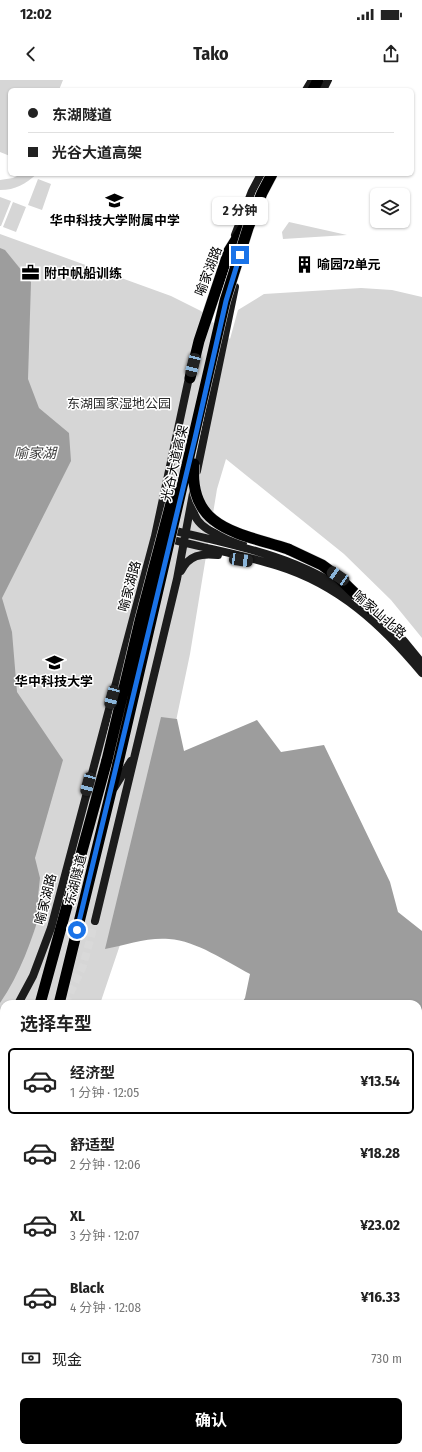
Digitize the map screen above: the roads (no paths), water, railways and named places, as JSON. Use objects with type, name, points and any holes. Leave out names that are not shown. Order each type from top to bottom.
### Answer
[{"type":"highway","name":"光谷大道高架","points":[[112,761],[140,621],[222,300],[244,227],[258,191],[267,176]]},
{"type":"highway","name":"光谷大道高架","points":[[112,761],[198,423],[226,301],[248,228],[262,193],[271,176]]},
{"type":"highway","points":[[190,378],[199,341],[229,251],[244,227]]},
{"type":"highway","points":[[198,423],[193,476],[196,496],[204,513],[216,524],[233,532],[288,549],[322,565],[338,576],[372,610]]},
{"type":"highway","name":"东湖隧道","points":[[59,1000],[110,794],[112,761]]},
{"type":"highway","name":"东湖隧道","points":[[41,1000],[94,809],[112,761]]},
{"type":"main road","name":"喻家湖路","points":[[20,1000],[33,976],[51,928],[155,536],[190,378],[195,345],[213,287],[252,191],[260,176]]},
{"type":"main road","points":[[96,920],[177,579],[206,421],[234,290],[266,195],[277,176]]},
{"type":"main road","points":[[193,496],[192,510],[196,519],[204,527],[263,557]]},
{"type":"main road","name":"喻家山北路","points":[[157,527],[304,568],[324,578],[346,591],[372,610],[404,641],[422,663]]},
{"type":"main road","name":"喻家山北路","points":[[155,536],[184,543],[263,557],[279,566],[317,582],[354,605],[395,641],[422,673]]},
{"type":"main road","points":[[177,579],[186,562],[200,555],[220,555],[241,560],[263,557]]},
{"type":"main road","points":[[110,794],[135,755]]},
{"type":"main road","points":[[94,809],[96,756]]},
{"type":"water","name":"喻家湖","points":[[0,248],[5,250],[31,282],[28,379],[39,408],[69,433],[71,461],[2,598],[12,632],[17,692],[63,760],[35,858],[40,878],[38,897],[42,906],[25,956],[14,980],[2,1000],[0,1000]]},
{"type":"water","points":[[161,717],[177,719],[184,751],[257,720],[281,752],[324,745],[390,882],[398,912],[422,931],[422,1000],[244,1000],[250,974],[190,943],[169,939],[153,939],[105,949]]},
{"type":"tunnel","points":[[67,1000],[83,966],[95,921]]},
{"type":"place","name":"华中科技大学附属中学","points":[[115,201]]},
{"type":"place","name":"喻园72单元","points":[[304,264]]},
{"type":"place","name":"附中帆船训练","points":[[31,273]]},
{"type":"place","name":"华中科技大学","points":[[54,662]]},
{"type":"park label","name":"东湖国家湿地公园","points":[[119,403]]}]
